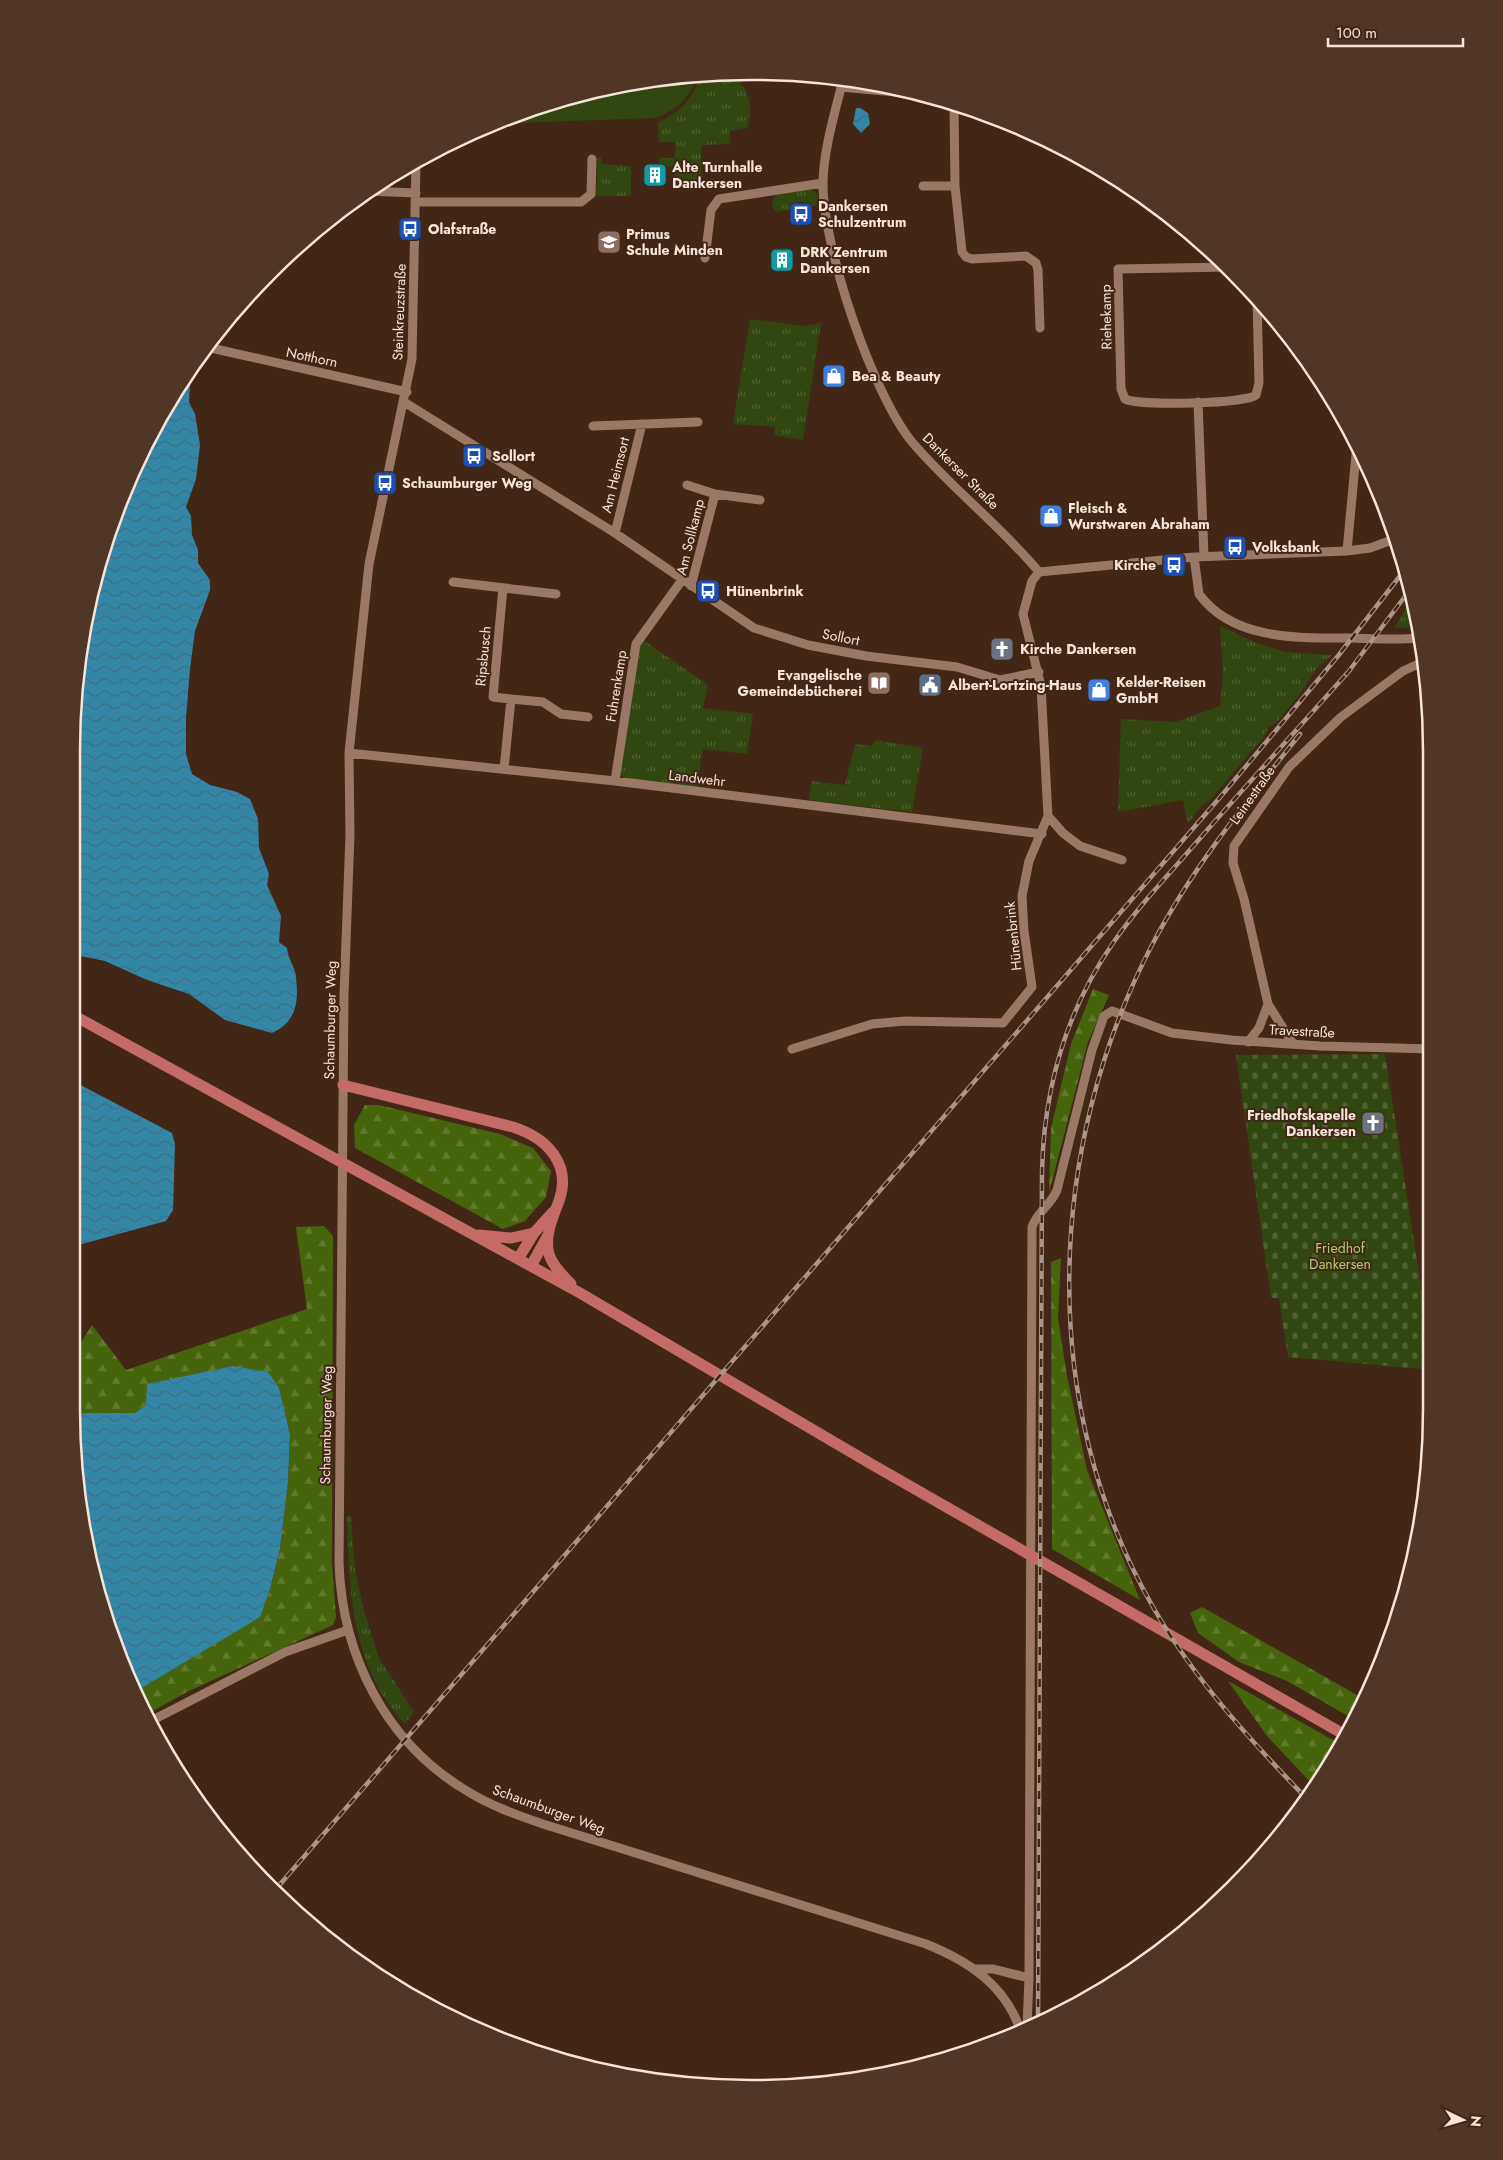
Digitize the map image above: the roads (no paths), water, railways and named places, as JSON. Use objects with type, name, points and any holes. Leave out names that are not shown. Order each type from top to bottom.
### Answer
[{"type":"main road","points":[[80,1019],[580,1292],[714,1372],[1340,1732]]},
{"type":"main road","points":[[343,1085],[530,1133],[551,1149],[560,1164],[562,1182],[548,1244],[552,1261],[580,1292]]},
{"type":"main road","points":[[518,1259],[534,1233],[555,1209]]},
{"type":"main road","points":[[531,1266],[550,1232]]},
{"type":"main road","points":[[474,1235],[511,1238],[534,1233]]},
{"type":"street","name":"Dankerser Straße","points":[[842,86],[823,183],[828,234],[849,308],[882,392],[911,440],[1022,551],[1039,572]]},
{"type":"street","points":[[954,112],[956,186],[962,252],[966,257],[1026,256],[1036,263],[1038,270],[1040,328]]},
{"type":"street","points":[[379,193],[416,198],[581,202],[591,194],[592,158]]},
{"type":"street","name":"Steinkreuzstraße","points":[[404,402],[407,392],[414,334],[416,170]]},
{"type":"street","points":[[705,258],[711,210],[719,199],[823,183]]},
{"type":"street","points":[[923,186],[956,186]]},
{"type":"street","name":"Riehekamp","points":[[1216,267],[1118,269],[1122,395],[1136,403],[1246,400],[1256,395],[1259,383],[1257,311]]},
{"type":"street","name":"Notthorn","points":[[215,349],[407,392]]},
{"type":"street","name":"Sollort","points":[[404,402],[542,490],[615,533],[754,628],[808,645],[866,656],[957,667],[1000,680],[1039,672]]},
{"type":"street","name":"Schaumburger Weg","points":[[404,402],[369,564],[349,753],[350,835],[344,995],[339,1563],[340,1593],[348,1630],[363,1674],[385,1713],[414,1748],[452,1782],[502,1809],[543,1824],[926,1944],[952,1955],[976,1969],[1000,1992],[1017,2025]]},
{"type":"street","points":[[1198,402],[1204,556]]},
{"type":"street","name":"Am Heimsort","points":[[593,426],[698,422]]},
{"type":"street","name":"Am Heimsort","points":[[615,533],[642,424]]},
{"type":"street","points":[[1348,551],[1356,459]]},
{"type":"street","name":"Am Sollkamp","points":[[688,485],[715,494],[760,500]]},
{"type":"street","name":"Am Sollkamp","points":[[691,586],[715,494]]},
{"type":"street","points":[[1039,572],[1204,556],[1348,551],[1370,548],[1389,541]]},
{"type":"street","points":[[1194,557],[1199,594],[1220,614],[1246,627],[1286,636],[1413,638]]},
{"type":"street","name":"Hünenbrink","points":[[792,1049],[872,1024],[905,1021],[1003,1023],[1032,987],[1024,931],[1022,896],[1028,861],[1042,834],[1048,816],[1044,709],[1039,672],[1023,614],[1032,581],[1039,572]]},
{"type":"street","name":"Fuhrenkamp","points":[[615,782],[636,644],[682,580]]},
{"type":"street","points":[[453,582],[556,594]]},
{"type":"street","name":"Ripsbusch","points":[[503,588],[493,697],[511,699]]},
{"type":"street","name":"Leinestraße","points":[[1293,1044],[1268,1004],[1244,899],[1233,863],[1234,846],[1289,766],[1341,717],[1403,671],[1417,665]]},
{"type":"street","points":[[504,769],[511,699],[543,702],[560,714],[588,717]]},
{"type":"street","name":"Landwehr","points":[[349,753],[504,769],[1042,834]]},
{"type":"street","points":[[1048,816],[1063,833],[1080,846],[1122,860]]},
{"type":"street","points":[[1248,1042],[1259,1028],[1268,1004]]},
{"type":"street","name":"Travestraße","points":[[1029,1978],[1032,1227],[1035,1217],[1046,1208],[1057,1190],[1092,1050],[1104,1016],[1112,1011],[1172,1033],[1248,1042],[1423,1049]]},
{"type":"street","points":[[156,1718],[285,1652],[348,1630]]},
{"type":"street","points":[[976,1969],[993,1969],[1029,1978],[1027,2020]]},
{"type":"water","points":[[856,108],[860,108],[868,113],[870,124],[861,133],[853,124]]},
{"type":"water","points":[[189,385],[189,402],[195,414],[200,445],[196,479],[186,507],[191,516],[192,535],[198,550],[198,563],[210,580],[210,590],[195,631],[186,718],[186,754],[192,774],[210,785],[237,792],[250,799],[258,819],[259,848],[269,874],[267,885],[281,916],[279,942],[287,948],[295,973],[297,986],[296,1003],[291,1017],[280,1029],[272,1033],[225,1020],[189,994],[147,980],[105,961],[80,956],[80,752],[81,708],[86,664],[93,620],[103,578],[131,495],[149,455]]},
{"type":"water","points":[[80,1085],[172,1133],[175,1144],[173,1210],[166,1221],[80,1245]]},
{"type":"water","points":[[233,1366],[268,1372],[279,1388],[290,1434],[288,1482],[280,1549],[270,1589],[260,1617],[141,1688],[116,1624],[93,1540],[81,1452],[80,1418],[83,1413],[135,1413],[146,1405],[147,1384]]},
{"type":"railway","points":[[279,1885],[1222,795],[1338,656],[1400,576]]},
{"type":"railway","points":[[1346,675],[1405,597]]},
{"type":"railway","points":[[1038,2015],[1042,1171],[1047,1110],[1053,1081],[1070,1023],[1082,996],[1123,929],[1168,875],[1350,670]]},
{"type":"railway","points":[[1300,734],[1202,862],[1152,945],[1117,1024],[1091,1106],[1075,1191],[1069,1277],[1074,1363],[1089,1447],[1115,1529],[1153,1607],[1186,1659],[1224,1708],[1302,1793]]},
{"type":"place","name":"Alte Turnhalle Dankersen","points":[[655,175]]},
{"type":"place","name":"Dankersen Schulzentrum","points":[[801,214]]},
{"type":"place","name":"Olafstraße","points":[[410,229]]},
{"type":"place","name":"Primus Schule Minden","points":[[609,242]]},
{"type":"place","name":"DRK Zentrum Dankersen","points":[[782,260]]},
{"type":"place","name":"Bea & Beauty","points":[[834,376]]},
{"type":"place","name":"Sollort","points":[[474,456]]},
{"type":"place","name":"Schaumburger Weg","points":[[385,483]]},
{"type":"place","name":"Fleisch & Wurstwaren Abraham","points":[[1051,516]]},
{"type":"place","name":"Volksbank","points":[[1235,547]]},
{"type":"place","name":"Kirche","points":[[1174,565]]},
{"type":"place","name":"Hünenbrink","points":[[708,591]]},
{"type":"place","name":"Kirche Dankersen","points":[[1002,649]]},
{"type":"place","name":"Evangelische Gemeindebücherei","points":[[879,683]]},
{"type":"place","name":"Albert-Lortzing-Haus","points":[[930,685]]},
{"type":"place","name":"Kelder-Reisen GmbH","points":[[1099,690]]},
{"type":"place","name":"Friedhofskapelle Dankersen","points":[[1373,1123]]},
{"type":"park label","name":"Friedhof Dankersen","points":[[1340,1256]]}]
